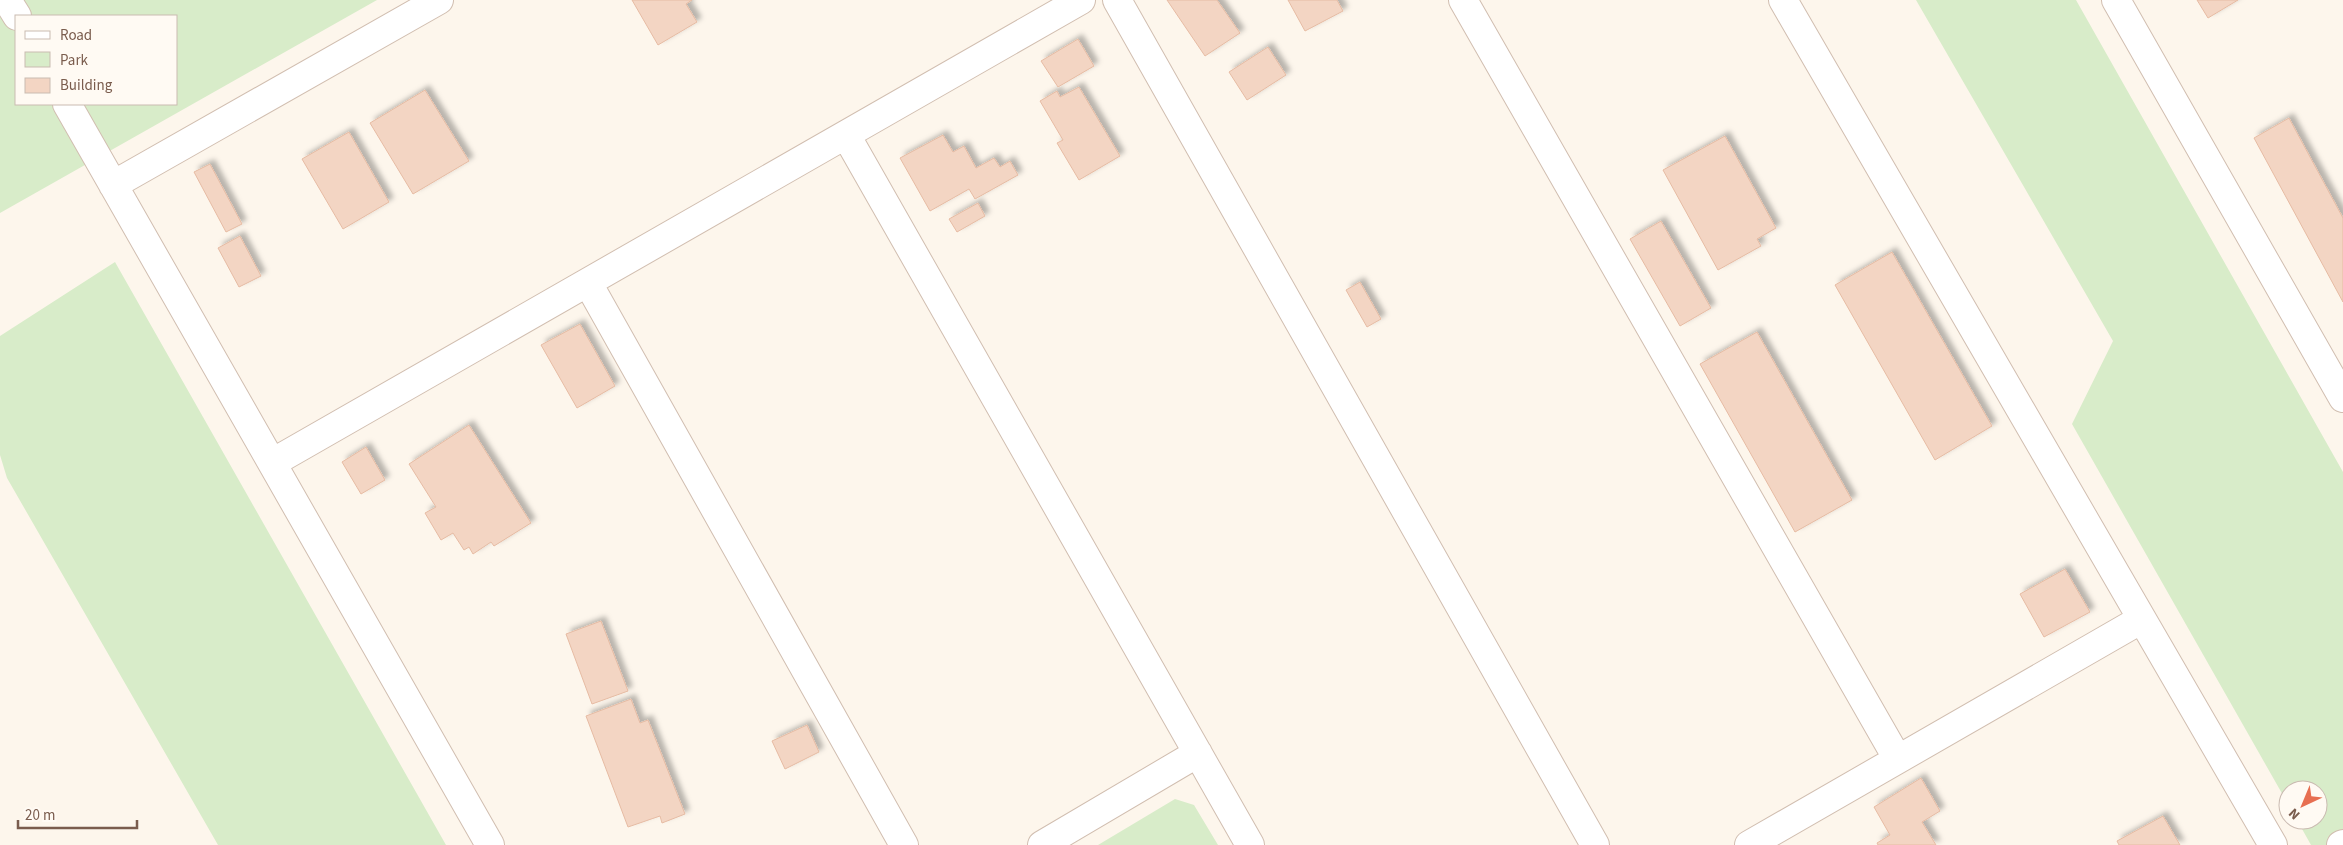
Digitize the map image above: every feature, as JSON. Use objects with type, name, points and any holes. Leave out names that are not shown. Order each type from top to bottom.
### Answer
[{"type":"street","points":[[7,0],[15,15]]},
{"type":"street","points":[[113,185],[440,0]]},
{"type":"street","points":[[272,463],[1081,0]]},
{"type":"street","points":[[1117,0],[1595,845]]},
{"type":"street","points":[[1463,0],[1897,758]]},
{"type":"street","points":[[1784,0],[2272,845]]},
{"type":"street","points":[[2116,0],[2343,398]]},
{"type":"street","points":[[67,105],[490,845]]},
{"type":"street","points":[[846,134],[1250,845]]},
{"type":"street","points":[[588,283],[904,845]]},
{"type":"street","points":[[1749,845],[1897,758],[2142,619]]},
{"type":"street","points":[[1042,845],[1198,754]]},
{"type":"green space","points":[[0,0],[377,0],[0,213]]},
{"type":"green space","points":[[1916,0],[2076,0],[2343,472],[2343,845],[2311,845],[2303,830],[2328,830],[2328,780],[2278,780],[2278,786],[2072,424],[2113,341]]},
{"type":"green space","points":[[115,262],[446,845],[218,845],[7,478],[0,455],[0,336]]},
{"type":"green space","points":[[1175,799],[1194,805],[1218,845],[1098,845]]},
{"type":"building","points":[[632,0],[692,0],[686,4],[697,22],[658,45]]},
{"type":"building","points":[[1167,0],[1217,0],[1240,33],[1205,56]]},
{"type":"building","points":[[1288,0],[1337,0],[1343,11],[1305,31]]},
{"type":"building","points":[[2197,0],[2238,0],[2208,18]]},
{"type":"building","points":[[1078,39],[1094,66],[1058,87],[1041,61]]},
{"type":"building","points":[[1268,47],[1286,75],[1247,100],[1229,72]]},
{"type":"building","points":[[1079,87],[1120,156],[1079,180],[1057,143],[1063,140],[1040,101],[1057,91],[1060,97]]},
{"type":"building","points":[[425,90],[469,161],[413,194],[370,123]]},
{"type":"building","points":[[2289,118],[2343,218],[2343,302],[2254,138]]},
{"type":"building","points":[[349,132],[389,202],[343,229],[302,159]]},
{"type":"building","points":[[943,135],[953,152],[964,146],[976,168],[994,158],[1000,167],[1010,161],[1018,175],[975,199],[969,189],[930,211],[900,158]]},
{"type":"building","points":[[1725,136],[1776,228],[1757,239],[1761,246],[1718,270],[1663,170]]},
{"type":"building","points":[[210,164],[242,224],[226,232],[194,172]]},
{"type":"building","points":[[978,203],[985,216],[957,232],[949,219]]},
{"type":"building","points":[[1661,221],[1711,308],[1680,326],[1630,239]]},
{"type":"building","points":[[240,236],[261,276],[239,287],[218,248]]},
{"type":"building","points":[[1892,252],[1992,426],[1935,460],[1835,285]]},
{"type":"building","points":[[1360,282],[1381,319],[1367,327],[1346,290]]},
{"type":"building","points":[[580,324],[615,386],[577,408],[541,345]]},
{"type":"building","points":[[1757,332],[1852,500],[1795,532],[1700,364]]},
{"type":"building","points":[[469,425],[531,523],[494,546],[491,542],[473,554],[469,547],[464,550],[453,533],[441,540],[425,513],[436,507],[409,464]]},
{"type":"building","points":[[366,447],[385,480],[361,494],[342,462]]},
{"type":"building","points":[[2065,569],[2090,612],[2044,637],[2020,594]]},
{"type":"building","points":[[601,621],[628,691],[592,704],[566,634]]},
{"type":"building","points":[[631,699],[640,723],[648,720],[685,814],[662,823],[660,816],[628,827],[586,716]]},
{"type":"building","points":[[807,725],[819,752],[785,769],[772,741]]},
{"type":"building","points":[[1921,778],[1940,811],[1922,822],[1936,845],[1878,845],[1877,843],[1890,835],[1874,807]]},
{"type":"building","points":[[2163,816],[2180,845],[2119,845],[2117,841]]}]
